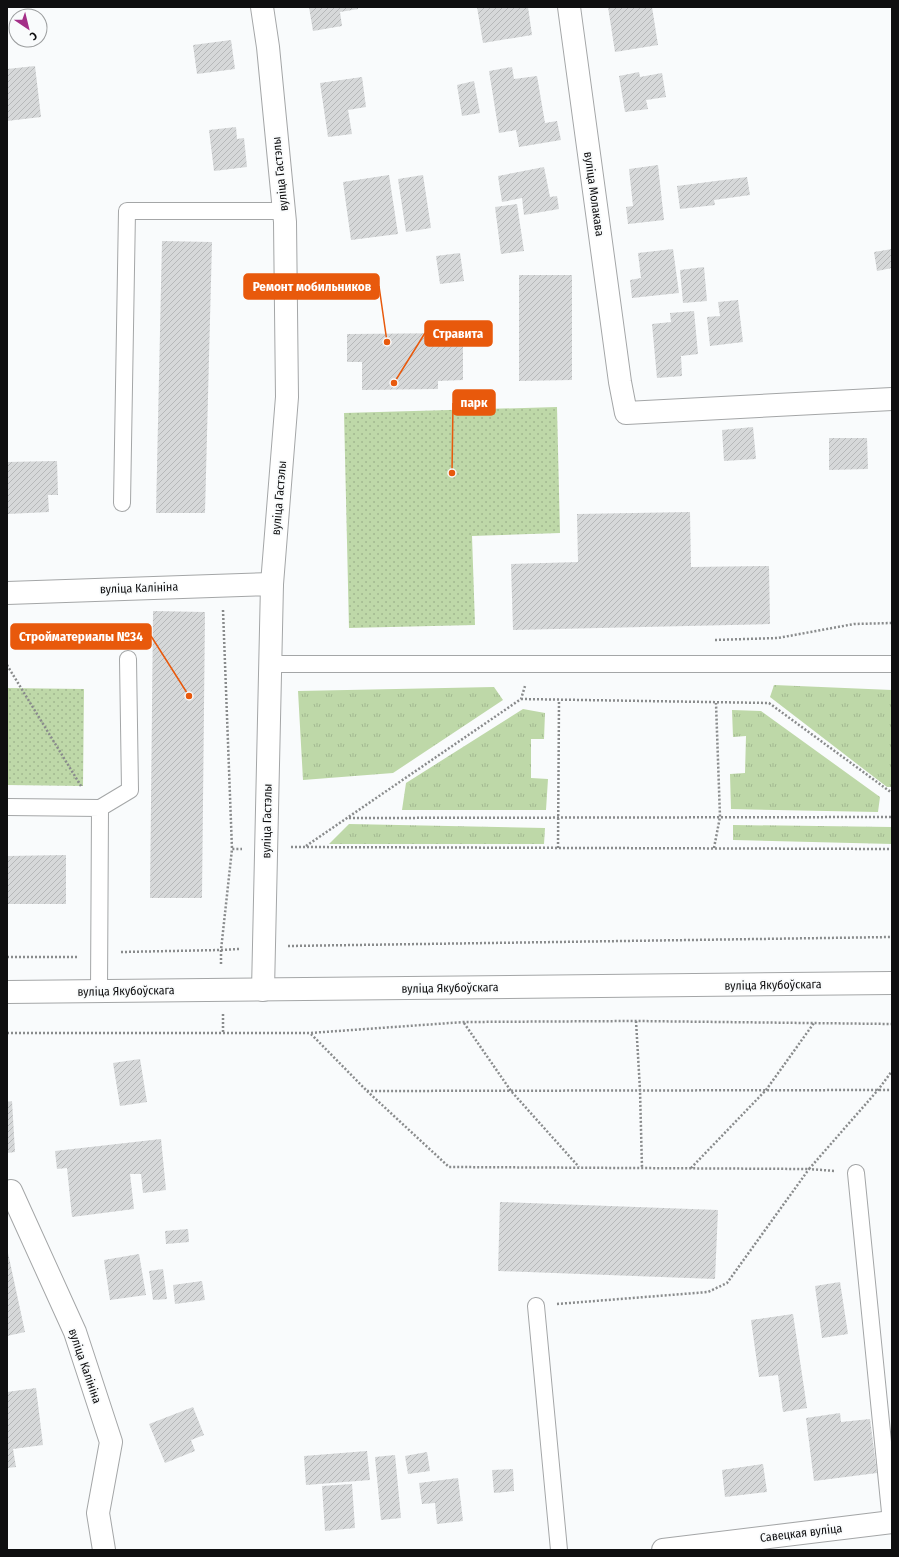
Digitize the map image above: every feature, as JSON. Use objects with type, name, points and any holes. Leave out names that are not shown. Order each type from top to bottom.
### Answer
[{"type":"main road","name":"вуліца Гастэлы","points":[[262,7],[268,47],[284,211],[287,396],[272,584],[263,990]]},
{"type":"main road","name":"вуліца Молакава","points":[[568,7],[620,382],[626,413],[892,399]]},
{"type":"main road","name":"вуліца Калініна","points":[[7,592],[272,584]]},
{"type":"main road","name":"вуліца Якубоўскага","points":[[7,992],[892,984]]},
{"type":"main road","name":"вуліца Калініна","points":[[10,1191],[75,1332],[111,1442],[98,1512],[104,1550]]},
{"type":"main road","name":"Савецкая вуліца","points":[[663,1550],[892,1522]]},
{"type":"lane","points":[[122,503],[127,211],[284,211]]},
{"type":"lane","points":[[7,807],[100,808],[130,790],[128,658]]},
{"type":"lane","points":[[270,664],[892,664]]},
{"type":"lane","points":[[99,991],[100,808]]},
{"type":"lane","points":[[856,1173],[892,1522]]},
{"type":"lane","points":[[536,1306],[559,1550]]},
{"type":"path","points":[[221,950],[232,849],[223,586]]},
{"type":"path","points":[[714,640],[778,638],[854,624],[892,623]]},
{"type":"path","points":[[521,699],[533,663]]},
{"type":"path","points":[[7,665],[82,786]]},
{"type":"path","points":[[305,847],[521,699],[769,704],[892,793]]},
{"type":"path","points":[[558,848],[557,818],[559,700]]},
{"type":"path","points":[[714,848],[720,817],[716,703]]},
{"type":"path","points":[[347,818],[892,816]]},
{"type":"path","points":[[232,849],[266,847],[892,849]]},
{"type":"path","points":[[284,946],[892,937]]},
{"type":"path","points":[[7,957],[81,957]]},
{"type":"path","points":[[636,1021],[642,1168]]},
{"type":"path","points":[[7,1034],[310,1033],[464,1022],[636,1021],[892,1024]]},
{"type":"path","points":[[464,1022],[511,1091],[579,1168]]},
{"type":"path","points":[[690,1168],[766,1090],[814,1023]]},
{"type":"path","points":[[310,1033],[367,1091],[449,1167],[809,1169],[856,1173]]},
{"type":"path","points":[[536,1306],[708,1292],[728,1283],[809,1169],[878,1090],[892,1071]]},
{"type":"path","points":[[367,1091],[892,1090]]},
{"type":"green space","points":[[557,407],[560,533],[472,536],[475,625],[349,628],[344,413]]},
{"type":"green space","points":[[774,685],[892,690],[892,787],[887,787],[770,697]]},
{"type":"green space","points":[[494,687],[503,700],[393,773],[303,780],[298,691]]},
{"type":"green space","points":[[7,688],[84,689],[83,786],[7,785]]},
{"type":"green space","points":[[523,709],[545,713],[544,739],[531,739],[531,778],[548,779],[546,810],[402,810],[406,783]]},
{"type":"green space","points":[[732,710],[761,711],[880,797],[878,812],[731,809],[730,774],[745,773],[746,736],[733,737]]},
{"type":"green space","points":[[349,824],[545,828],[544,844],[329,844]]},
{"type":"green space","points":[[733,825],[892,827],[892,844],[733,840]]},
{"type":"building","points":[[309,7],[358,7],[358,9],[340,12],[342,26],[313,31]]},
{"type":"building","points":[[477,7],[528,7],[532,35],[483,43]]},
{"type":"building","points":[[608,7],[652,7],[658,45],[615,52]]},
{"type":"building","points":[[231,40],[235,69],[197,74],[193,45]]},
{"type":"building","points":[[35,66],[41,117],[7,121],[7,69]]},
{"type":"building","points":[[512,67],[514,79],[537,76],[545,123],[557,121],[561,140],[519,147],[516,130],[499,133],[489,71]]},
{"type":"building","points":[[639,72],[640,77],[662,73],[666,97],[646,100],[648,109],[625,112],[619,76]]},
{"type":"building","points":[[362,77],[366,107],[348,110],[352,134],[328,137],[320,83]]},
{"type":"building","points":[[474,81],[480,113],[462,116],[457,85]]},
{"type":"building","points":[[236,127],[237,139],[244,138],[247,167],[214,171],[209,130]]},
{"type":"building","points":[[658,165],[664,220],[628,224],[626,207],[633,206],[629,169]]},
{"type":"building","points":[[544,167],[550,197],[557,196],[559,209],[524,215],[522,198],[502,202],[498,176]]},
{"type":"building","points":[[389,175],[398,234],[351,240],[343,182]]},
{"type":"building","points":[[423,175],[431,228],[406,232],[398,179]]},
{"type":"building","points":[[747,177],[750,195],[714,200],[715,205],[680,209],[677,186]]},
{"type":"building","points":[[517,204],[524,251],[501,254],[495,207]]},
{"type":"building","points":[[162,241],[212,242],[205,513],[156,513]]},
{"type":"building","points":[[673,249],[679,293],[632,298],[630,280],[641,278],[638,253]]},
{"type":"building","points":[[892,249],[892,268],[877,271],[874,252]]},
{"type":"building","points":[[460,253],[464,281],[440,284],[436,256]]},
{"type":"building","points":[[704,267],[707,301],[683,303],[680,270]]},
{"type":"building","points":[[519,275],[572,275],[572,380],[519,381]]},
{"type":"building","points":[[738,300],[743,342],[710,346],[707,317],[720,316],[718,302]]},
{"type":"building","points":[[694,311],[698,354],[681,356],[682,376],[657,378],[652,324],[671,322],[670,313]]},
{"type":"building","points":[[463,333],[463,380],[438,381],[438,389],[362,390],[362,362],[347,362],[347,334]]},
{"type":"building","points":[[753,427],[756,459],[724,461],[722,430]]},
{"type":"building","points":[[829,438],[867,438],[868,469],[829,470]]},
{"type":"building","points":[[57,461],[58,495],[48,495],[49,512],[7,514],[7,462]]},
{"type":"building","points":[[690,512],[691,567],[769,566],[770,624],[513,630],[511,564],[578,562],[577,514]]},
{"type":"building","points":[[153,611],[205,612],[202,898],[150,898]]},
{"type":"building","points":[[66,855],[66,904],[7,904],[7,856]]},
{"type":"building","points":[[140,1059],[147,1102],[120,1106],[113,1063]]},
{"type":"building","points":[[12,1101],[15,1152],[7,1153],[7,1102]]},
{"type":"building","points":[[161,1139],[166,1190],[143,1193],[141,1174],[130,1174],[134,1209],[72,1217],[67,1168],[57,1169],[55,1151]]},
{"type":"building","points":[[500,1202],[718,1210],[715,1279],[498,1271]]},
{"type":"building","points":[[188,1229],[189,1242],[166,1244],[165,1231]]},
{"type":"building","points":[[8,1253],[25,1332],[7,1336],[7,1254]]},
{"type":"building","points":[[139,1254],[146,1295],[110,1300],[104,1260]]},
{"type":"building","points":[[163,1269],[167,1299],[153,1300],[149,1271]]},
{"type":"building","points":[[202,1281],[205,1300],[175,1304],[173,1285]]},
{"type":"building","points":[[840,1282],[848,1334],[822,1338],[815,1286]]},
{"type":"building","points":[[793,1314],[807,1408],[783,1412],[778,1375],[759,1377],[751,1320]]},
{"type":"building","points":[[36,1388],[43,1445],[13,1449],[16,1467],[7,1468],[7,1392]]},
{"type":"building","points":[[193,1407],[204,1435],[191,1440],[195,1451],[165,1463],[149,1424]]},
{"type":"building","points":[[840,1413],[841,1422],[870,1419],[877,1473],[814,1481],[806,1418]]},
{"type":"building","points":[[367,1451],[370,1480],[306,1485],[304,1456]]},
{"type":"building","points":[[427,1452],[430,1471],[408,1474],[405,1456]]},
{"type":"building","points":[[395,1455],[401,1518],[381,1520],[375,1457]]},
{"type":"building","points":[[763,1464],[767,1492],[725,1497],[722,1470]]},
{"type":"building","points":[[513,1469],[514,1491],[494,1493],[492,1470]]},
{"type":"building","points":[[458,1478],[463,1521],[437,1524],[435,1503],[422,1504],[419,1483]]},
{"type":"building","points":[[352,1484],[355,1528],[325,1531],[322,1486]]},
{"type":"place","name":"Ремонт мобильников","points":[[387,342]]},
{"type":"place","name":"Стравита","points":[[394,383]]},
{"type":"place","name":"парк","points":[[452,473]]},
{"type":"place","name":"Стройматериалы №34","points":[[189,696]]}]
